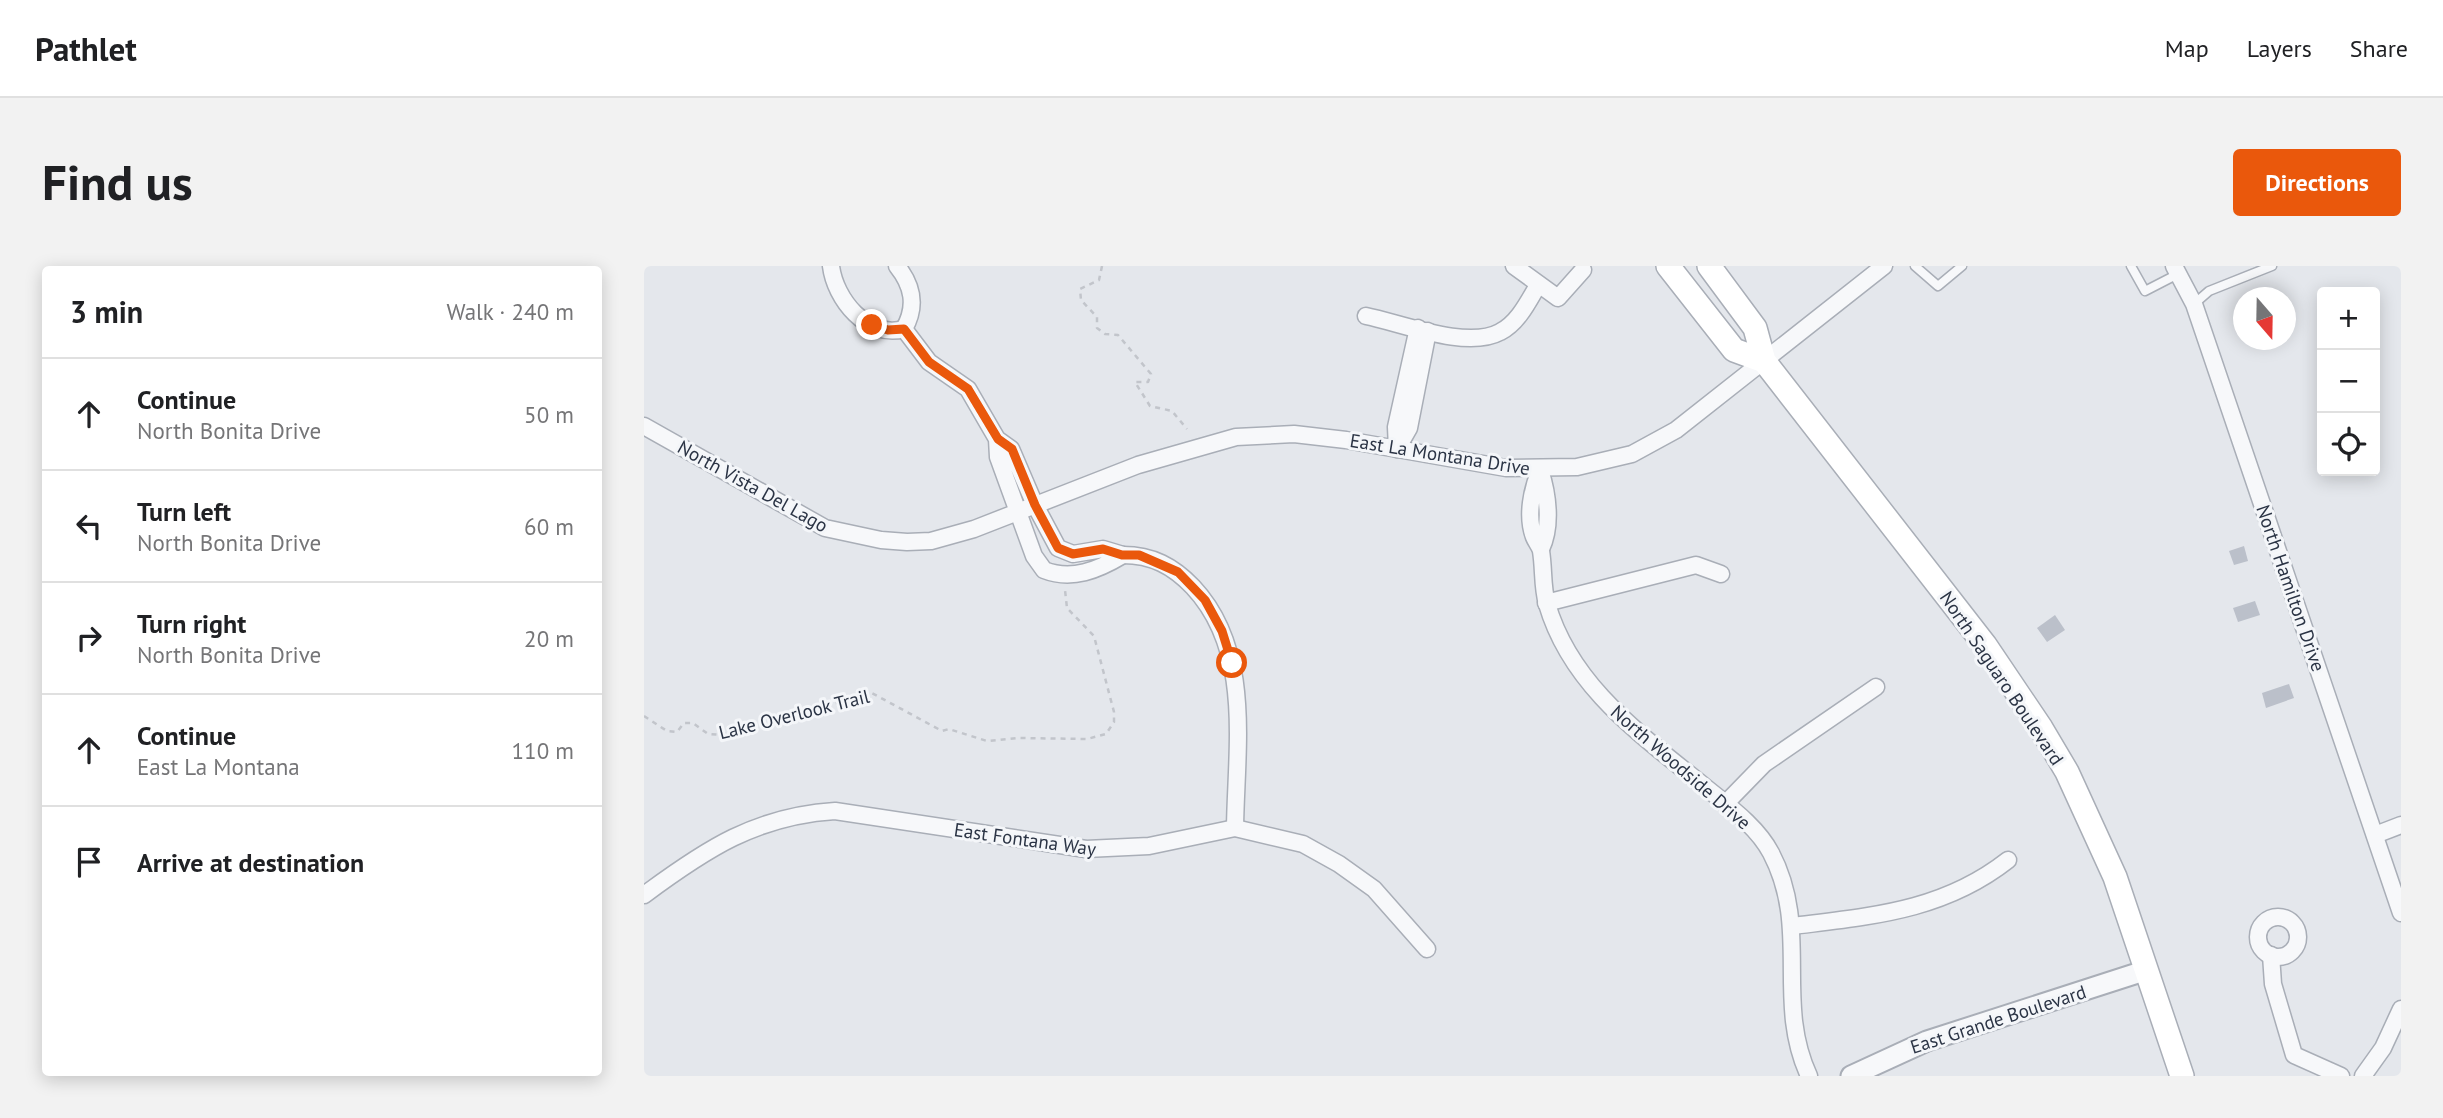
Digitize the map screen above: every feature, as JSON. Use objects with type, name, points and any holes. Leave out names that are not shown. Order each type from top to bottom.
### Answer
[{"type":"main road","name":"North Saguaro Boulevard","points":[[1668,266],[1734,350],[1764,361]]},
{"type":"main road","name":"North Saguaro Boulevard","points":[[1709,266],[1755,328],[1764,361],[1977,635],[2041,728],[2067,772],[2115,877],[2182,1076]]},
{"type":"street","points":[[831,266],[839,292],[860,318],[883,329],[904,329]]},
{"type":"street","points":[[897,266],[913,301],[912,315],[904,329]]},
{"type":"street","points":[[1514,266],[1558,298],[1583,270]]},
{"type":"street","name":"East La Montana Drive","points":[[1027,508],[1138,465],[1236,437],[1294,434],[1506,468],[1540,470],[1577,467],[1632,454],[1676,430],[1884,266]]},
{"type":"street","name":"North Hamilton Drive","points":[[2176,270],[2193,304],[2401,913]]},
{"type":"street","points":[[1366,316],[1423,330],[1482,338],[1500,333],[1514,322],[1538,285]]},
{"type":"street","points":[[904,329],[929,362],[968,389],[998,439],[1012,449],[1027,508],[1034,556],[1044,570],[1062,576],[1105,566],[1122,555]]},
{"type":"street","points":[[1397,449],[1409,428],[1423,330]]},
{"type":"street","name":"North Vista Del Lago","points":[[644,426],[825,528],[840,533],[881,540],[931,541],[974,529],[1027,508]]},
{"type":"street","name":"North Woodside Drive","points":[[1540,470],[1531,493],[1533,535],[1541,549],[1546,603],[1560,640],[1578,671],[1623,720],[1725,804],[1770,851],[1786,887],[1793,926],[1793,1024],[1797,1046],[1809,1076]]},
{"type":"street","points":[[1027,508],[1064,552],[1103,549],[1122,555],[1153,559],[1178,572],[1205,600],[1222,631],[1232,663],[1237,696],[1235,828]]},
{"type":"street","points":[[1062,576],[1064,552]]},
{"type":"street","points":[[1546,603],[1696,565],[1721,574]]},
{"type":"street","points":[[1725,804],[1764,764],[1876,688]]},
{"type":"street","name":"East Fontana Way","points":[[644,894],[718,843],[783,818],[810,813],[835,811],[1086,849],[1149,846],[1235,828],[1303,844],[1339,864],[1374,889],[1427,949]]},
{"type":"street","points":[[2375,835],[2401,825]]},
{"type":"street","points":[[1793,926],[1873,916],[1934,901],[1980,882],[2008,860]]},
{"type":"street","points":[[2271,955],[2273,985],[2294,1055],[2341,1076]]},
{"type":"street","name":"East Grande Boulevard","points":[[1852,1076],[1927,1041],[2147,970]]},
{"type":"street","points":[[2363,1076],[2384,1048],[2401,1009]]},
{"type":"lane","points":[[1915,266],[1938,286],[1962,266]]},
{"type":"lane","points":[[2131,266],[2145,291],[2176,270]]},
{"type":"lane","points":[[2193,304],[2209,291],[2272,266]]},
{"type":"path","points":[[1102,266],[1099,280],[1080,289],[1081,300],[1097,317],[1097,328],[1104,334],[1118,335],[1151,374],[1148,382],[1135,382],[1150,406],[1172,411],[1187,429]]},
{"type":"path","name":"Lake Overlook Trail","points":[[644,716],[667,731],[677,732],[684,723],[693,723],[708,734],[722,735],[787,715],[811,712],[834,701],[858,701],[870,692],[942,731],[949,730],[988,741],[1017,738],[1087,739],[1106,734],[1114,722],[1114,712],[1094,636],[1067,608],[1062,576]]},
{"type":"building","points":[[2244,546],[2248,561],[2234,565],[2229,551]]},
{"type":"building","points":[[2255,601],[2260,615],[2238,622],[2233,608]]},
{"type":"building","points":[[2055,615],[2065,630],[2047,642],[2037,628]]},
{"type":"building","points":[[2289,684],[2294,698],[2266,708],[2262,693]]},
{"type":"route","points":[[872,325],[888,330],[904,329],[929,362],[968,389],[998,439],[1012,449],[1035,505],[1058,548],[1073,554],[1103,549],[1122,555],[1139,555],[1178,572],[1205,600],[1222,631],[1232,663]]}]
